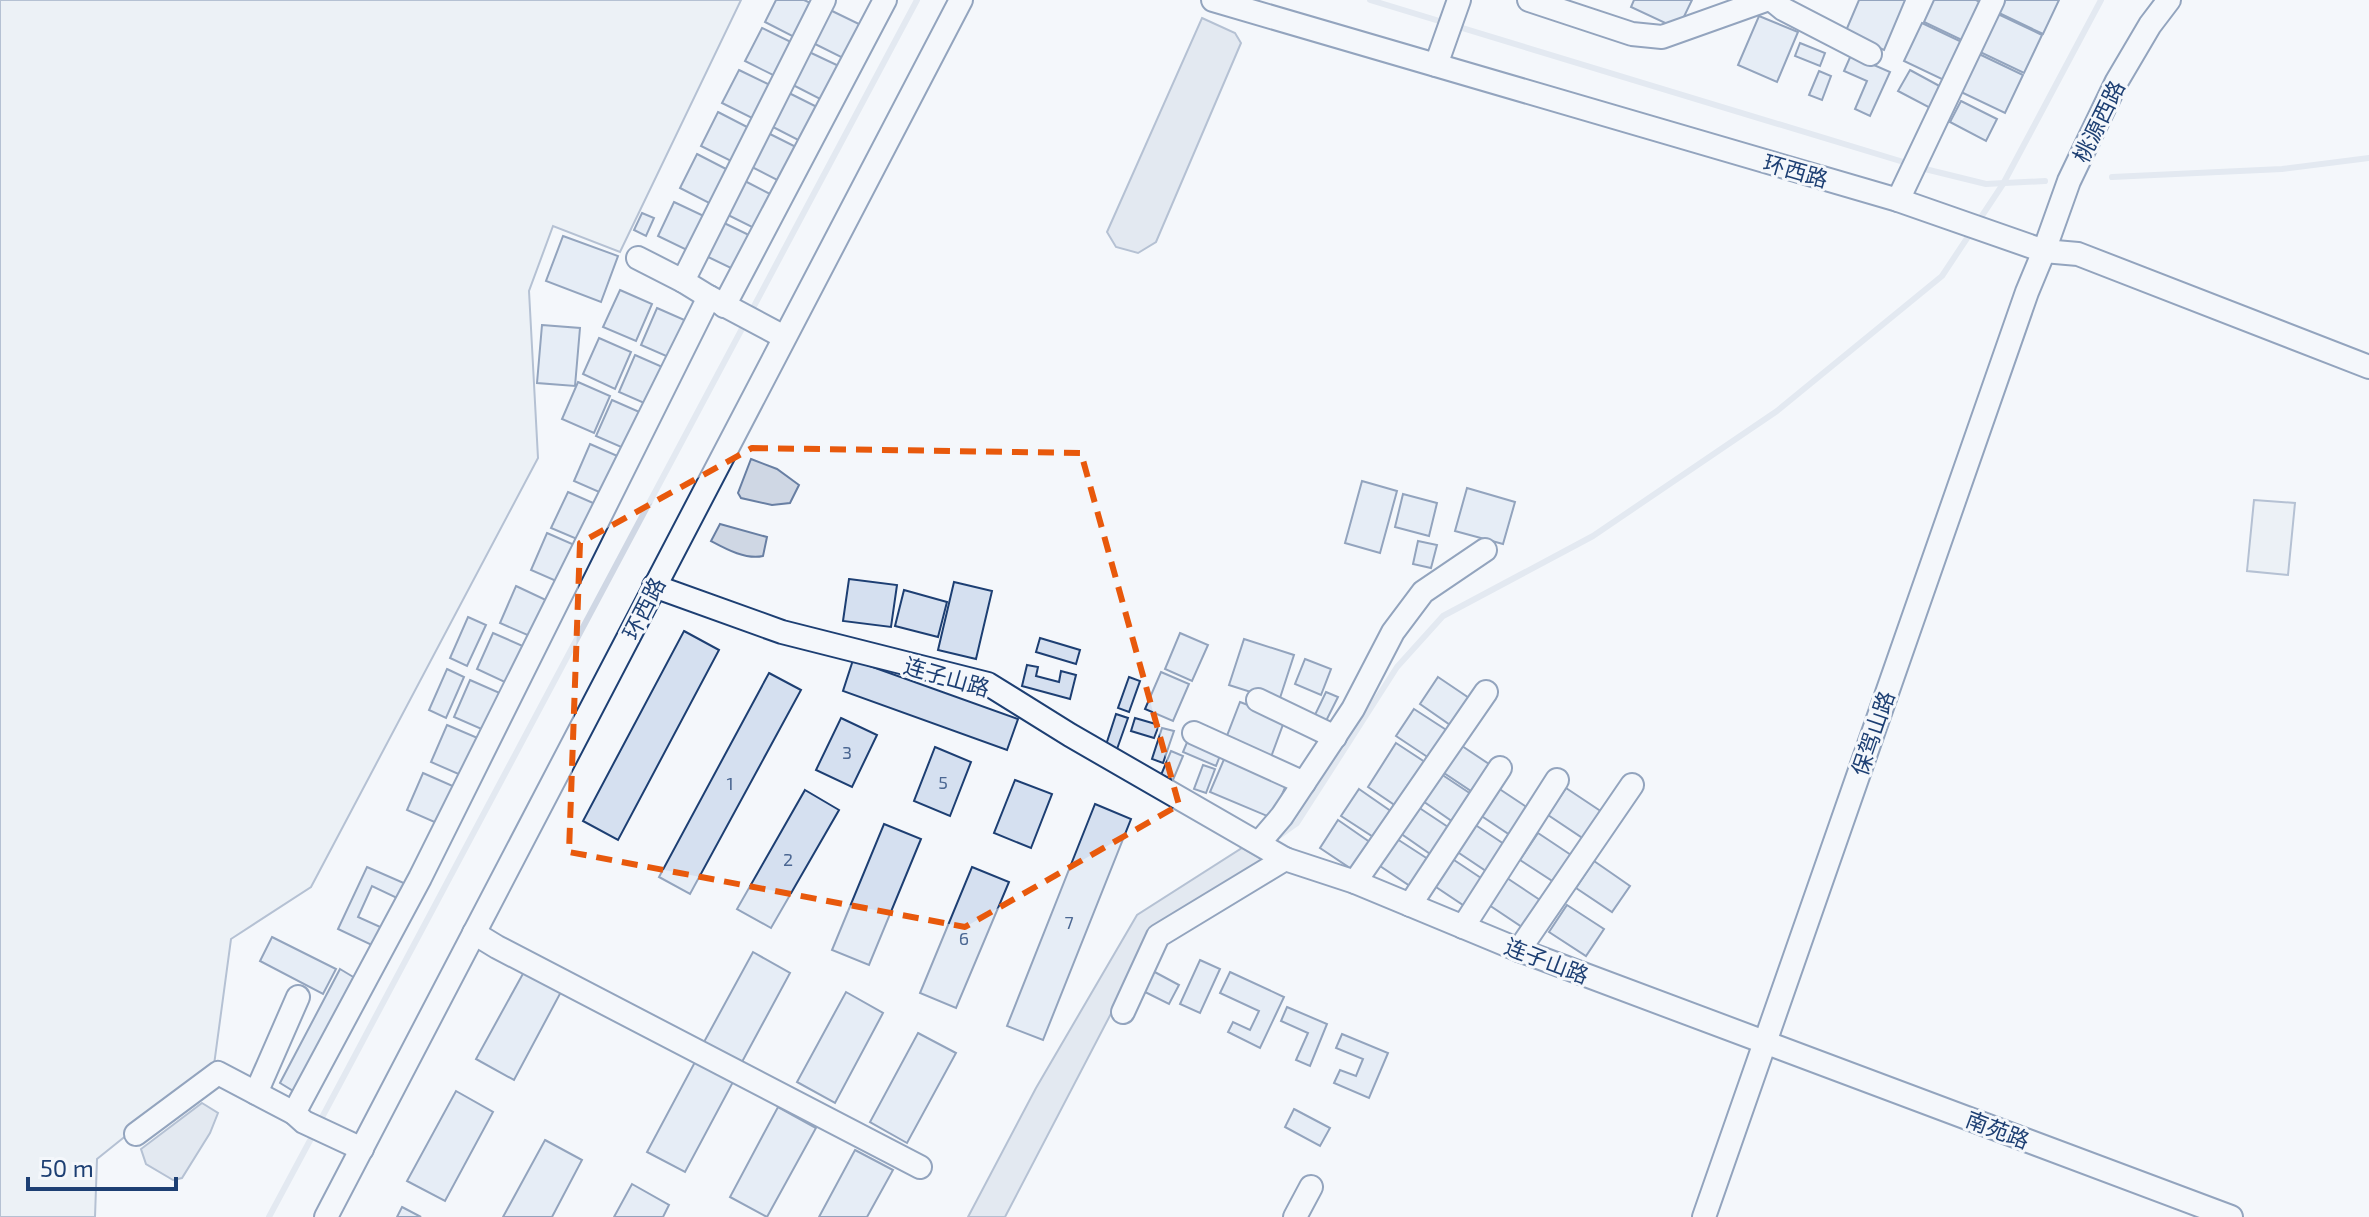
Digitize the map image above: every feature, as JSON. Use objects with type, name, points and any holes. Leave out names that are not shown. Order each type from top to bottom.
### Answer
[{"type":"street","points":[[683,281],[824,0]]},
{"type":"street","points":[[299,1118],[420,878],[885,0]]},
{"type":"street","name":"环西路","points":[[326,1217],[961,0]]},
{"type":"street","name":"环西路","points":[[1213,0],[1898,200],[2044,251],[2078,254],[2369,367]]},
{"type":"street","points":[[1436,65],[1459,0]]},
{"type":"street","points":[[1529,0],[1632,34],[1662,37],[1766,0]]},
{"type":"street","points":[[1772,0],[1783,9],[1870,54]]},
{"type":"street","points":[[1898,200],[1993,0]]},
{"type":"street","name":"桃源西路","points":[[2044,251],[2069,181],[2117,81],[2150,25],[2169,0]]},
{"type":"street","name":"保驾山路","points":[[1704,1217],[2027,292],[2044,251]]},
{"type":"street","points":[[638,258],[784,337]]},
{"type":"street","points":[[1259,843],[1282,816],[1335,737],[1393,632],[1423,592],[1485,550]]},
{"type":"street","name":"连子山路","points":[[654,586],[782,632],[988,684],[1285,859],[1355,882],[1519,950],[1765,1042]]},
{"type":"street","points":[[1355,882],[1486,692]]},
{"type":"street","points":[[1258,700],[1335,737]]},
{"type":"street","points":[[1194,733],[1304,783]]},
{"type":"street","points":[[1410,905],[1500,768]]},
{"type":"street","points":[[1463,927],[1557,780]]},
{"type":"street","points":[[1519,950],[1632,785]]},
{"type":"street","points":[[1123,1012],[1158,936],[1285,859]]},
{"type":"street","points":[[474,933],[920,1167]]},
{"type":"street","points":[[256,1093],[298,997]]},
{"type":"street","name":"南苑路","points":[[1765,1042],[2231,1217]]},
{"type":"street","points":[[136,1134],[218,1073],[362,1149]]},
{"type":"street","points":[[1295,1217],[1311,1187]]},
{"type":"highlighted area","points":[[752,448],[1081,453],[1179,805],[965,927],[569,852],[580,543]]},
{"type":"shaded area","points":[[0,0],[741,0],[620,252],[553,226],[529,291],[538,458],[311,887],[231,939],[214,1065],[97,1159],[95,1217],[0,1217]]},
{"type":"shaded area","points":[[1202,18],[1235,33],[1241,43],[1156,242],[1138,253],[1116,247],[1107,232]]},
{"type":"shaded area","points":[[751,459],[777,469],[799,485],[790,503],[772,505],[741,498],[738,493]]},
{"type":"shaded area","points":[[2254,500],[2295,503],[2288,575],[2247,571]]},
{"type":"shaded area","points":[[720,524],[767,537],[763,556],[743,555],[711,541]]},
{"type":"shaded area","points":[[1242,848],[1275,867],[1153,933],[1005,1217],[968,1217],[1036,1088],[1137,915]]},
{"type":"shaded area","points":[[202,1103],[218,1113],[210,1133],[182,1178],[173,1180],[146,1164],[141,1149]]},
{"type":"building","points":[[776,0],[804,0],[815,5],[798,39],[765,22]]},
{"type":"building","points":[[1634,0],[1692,0],[1678,29],[1631,7]]},
{"type":"building","points":[[1859,0],[1905,0],[1884,50],[1845,33]]},
{"type":"building","points":[[1934,0],[1976,0],[1986,5],[1968,43],[1924,22]]},
{"type":"building","points":[[2005,0],[2059,0],[2043,34],[1999,13]]},
{"type":"building","points":[[828,9],[861,25],[845,59],[811,42]]},
{"type":"building","points":[[1998,14],[2042,35],[2024,73],[1980,52]]},
{"type":"building","points":[[1759,16],[1798,32],[1777,82],[1738,65]]},
{"type":"building","points":[[1922,23],[1966,44],[1948,82],[1904,61]]},
{"type":"building","points":[[762,28],[795,44],[779,78],[745,61]]},
{"type":"building","points":[[1800,43],[1825,53],[1820,66],[1795,56]]},
{"type":"building","points":[[807,51],[841,67],[824,101],[791,84]]},
{"type":"building","points":[[1979,54],[2023,75],[2005,113],[1961,92]]},
{"type":"building","points":[[1851,55],[1890,72],[1870,116],[1855,109],[1867,81],[1844,71]]},
{"type":"building","points":[[739,70],[772,86],[756,120],[722,103]]},
{"type":"building","points":[[1910,70],[1945,89],[1934,110],[1898,91]]},
{"type":"building","points":[[1819,71],[1831,76],[1822,100],[1809,95]]},
{"type":"building","points":[[787,92],[821,109],[804,143],[771,126]]},
{"type":"building","points":[[1961,101],[1997,119],[1986,141],[1950,122]]},
{"type":"building","points":[[718,112],[751,129],[735,163],[701,146]]},
{"type":"building","points":[[764,131],[798,148],[781,182],[748,165]]},
{"type":"building","points":[[697,154],[730,171],[713,205],[680,188]]},
{"type":"building","points":[[741,179],[774,196],[758,230],[724,213]]},
{"type":"building","points":[[674,202],[708,218],[691,252],[658,236]]},
{"type":"building","points":[[642,213],[654,218],[646,236],[634,230]]},
{"type":"building","points":[[720,221],[753,237],[737,271],[704,255]]},
{"type":"building","points":[[563,236],[618,256],[601,302],[546,281]]},
{"type":"building","points":[[620,290],[652,304],[636,341],[603,327]]},
{"type":"building","points":[[657,308],[689,322],[673,359],[641,345]]},
{"type":"building","points":[[542,325],[580,328],[575,386],[537,383]]},
{"type":"building","points":[[599,338],[631,352],[615,389],[583,374]]},
{"type":"building","points":[[635,355],[667,369],[651,406],[619,392]]},
{"type":"building","points":[[578,382],[610,396],[594,433],[562,419]]},
{"type":"building","points":[[612,400],[644,414],[628,450],[596,436]]},
{"type":"building","points":[[590,444],[622,458],[606,495],[574,481]]},
{"type":"building","points":[[1362,481],[1397,491],[1380,553],[1345,543]]},
{"type":"building","points":[[1467,488],[1515,502],[1503,544],[1455,531]]},
{"type":"building","points":[[568,492],[600,506],[584,542],[551,528]]},
{"type":"building","points":[[1403,494],[1437,503],[1429,536],[1395,527]]},
{"type":"building","points":[[547,533],[579,547],[563,584],[531,570]]},
{"type":"building","points":[[1418,541],[1437,545],[1431,568],[1413,564]]},
{"type":"building","points":[[849,579],[897,585],[891,627],[843,621]]},
{"type":"building","points":[[954,582],[992,591],[976,659],[938,650]]},
{"type":"building","points":[[516,586],[548,601],[532,637],[500,623]]},
{"type":"building","points":[[904,590],[947,602],[938,637],[895,626]]},
{"type":"building","points":[[468,617],[486,625],[467,666],[450,658]]},
{"type":"building","points":[[684,631],[719,650],[618,840],[583,821]]},
{"type":"building","points":[[493,633],[525,647],[509,684],[477,669]]},
{"type":"building","points":[[1180,633],[1208,645],[1192,681],[1165,669]]},
{"type":"building","points":[[1040,638],[1080,650],[1076,664],[1036,652]]},
{"type":"building","points":[[1244,639],[1294,655],[1279,701],[1229,685]]},
{"type":"building","points":[[1305,659],[1331,669],[1321,695],[1295,684]]},
{"type":"building","points":[[853,660],[1018,719],[1007,750],[843,691]]},
{"type":"building","points":[[1027,665],[1038,667],[1036,676],[1059,682],[1061,671],[1076,675],[1070,699],[1022,686]]},
{"type":"building","points":[[447,669],[464,677],[446,718],[429,710]]},
{"type":"building","points":[[1161,672],[1189,684],[1173,721],[1145,709]]},
{"type":"building","points":[[769,673],[801,690],[690,894],[659,877]]},
{"type":"building","points":[[1129,677],[1140,681],[1129,712],[1118,708]]},
{"type":"building","points":[[1438,677],[1475,702],[1456,729],[1420,704]]},
{"type":"building","points":[[470,680],[502,694],[486,731],[454,717]]},
{"type":"building","points":[[1326,692],[1338,697],[1323,727],[1312,721]]},
{"type":"building","points":[[1240,702],[1285,719],[1271,757],[1225,741]]},
{"type":"building","points":[[1414,709],[1451,733],[1432,760],[1396,736]]},
{"type":"building","points":[[1116,714],[1128,718],[1117,749],[1106,745]]},
{"type":"building","points":[[841,718],[877,735],[852,787],[816,770]]},
{"type":"building","points":[[1135,718],[1159,725],[1154,738],[1131,731]]},
{"type":"building","points":[[447,725],[480,739],[463,776],[431,762]]},
{"type":"building","points":[[1162,728],[1174,731],[1163,763],[1152,759]]},
{"type":"building","points":[[1188,740],[1221,753],[1216,766],[1183,752]]},
{"type":"building","points":[[1396,743],[1428,764],[1399,808],[1368,787]]},
{"type":"building","points":[[1459,744],[1495,768],[1477,795],[1441,771]]},
{"type":"building","points":[[935,747],[971,762],[950,816],[914,801]]},
{"type":"building","points":[[1171,751],[1183,756],[1173,780],[1161,775]]},
{"type":"building","points":[[1225,757],[1287,783],[1272,818],[1210,792]]},
{"type":"building","points":[[1203,765],[1215,769],[1206,793],[1194,789]]},
{"type":"building","points":[[1438,772],[1474,796],[1456,824],[1420,799]]},
{"type":"building","points":[[423,773],[455,787],[439,824],[407,810]]},
{"type":"building","points":[[1015,780],[1052,794],[1031,848],[994,833]]},
{"type":"building","points":[[1498,788],[1534,812],[1516,839],[1480,815]]},
{"type":"building","points":[[1566,788],[1602,812],[1584,839],[1548,815]]},
{"type":"building","points":[[1359,789],[1395,814],[1378,840],[1341,816]]},
{"type":"building","points":[[805,790],[839,810],[771,928],[737,909]]},
{"type":"building","points":[[1095,804],[1131,819],[1043,1040],[1007,1026]]},
{"type":"building","points":[[1418,807],[1454,831],[1436,858],[1400,833]]},
{"type":"building","points":[[1338,820],[1374,845],[1356,872],[1320,848]]},
{"type":"building","points":[[884,824],[921,839],[869,965],[832,950]]},
{"type":"building","points":[[1474,824],[1510,848],[1492,875],[1456,851]]},
{"type":"building","points":[[1538,833],[1574,857],[1557,884],[1520,860]]},
{"type":"building","points":[[1394,837],[1431,861],[1413,888],[1377,864]]},
{"type":"building","points":[[1451,858],[1487,882],[1469,909],[1433,885]]},
{"type":"building","points":[[1594,861],[1630,886],[1612,912],[1576,888]]},
{"type":"building","points":[[367,867],[406,884],[399,899],[372,886],[358,917],[387,930],[378,948],[338,929]]},
{"type":"building","points":[[972,867],[1009,882],[956,1008],[920,993]]},
{"type":"building","points":[[1507,878],[1543,902],[1525,929],[1489,905]]},
{"type":"building","points":[[1567,905],[1604,929],[1586,956],[1549,932]]},
{"type":"building","points":[[272,937],[336,969],[323,994],[260,961]]},
{"type":"building","points":[[753,952],[790,973],[742,1062],[704,1042]]},
{"type":"building","points":[[1200,960],[1220,969],[1200,1013],[1180,1004]]},
{"type":"building","points":[[340,969],[355,978],[295,1092],[280,1083]]},
{"type":"building","points":[[525,970],[562,990],[514,1080],[476,1059]]},
{"type":"building","points":[[1151,970],[1179,985],[1169,1004],[1141,990]]},
{"type":"building","points":[[1230,972],[1284,997],[1260,1048],[1228,1032],[1233,1022],[1250,1030],[1259,1011],[1220,993]]},
{"type":"building","points":[[846,992],[883,1013],[835,1103],[797,1082]]},
{"type":"building","points":[[1287,1007],[1327,1024],[1310,1066],[1296,1060],[1308,1033],[1281,1021]]},
{"type":"building","points":[[918,1033],[956,1053],[907,1143],[870,1122]]},
{"type":"building","points":[[1342,1034],[1388,1053],[1369,1098],[1334,1083],[1340,1070],[1356,1076],[1363,1059],[1336,1048]]},
{"type":"building","points":[[695,1062],[733,1082],[685,1172],[647,1152]]},
{"type":"building","points":[[456,1091],[493,1112],[445,1201],[407,1181]]},
{"type":"building","points":[[778,1107],[816,1128],[767,1217],[730,1197]]},
{"type":"building","points":[[1294,1109],[1330,1128],[1320,1146],[1285,1127]]},
{"type":"building","points":[[545,1140],[582,1160],[552,1217],[503,1217]]},
{"type":"building","points":[[855,1150],[893,1170],[867,1217],[819,1217]]},
{"type":"building","points":[[632,1184],[669,1205],[663,1217],[614,1217]]},
{"type":"building","points":[[402,1207],[421,1217],[397,1217]]},
{"type":"waterway","points":[[319,1123],[917,0]]},
{"type":"waterway","points":[[1370,0],[1910,164]]},
{"type":"waterway","points":[[1276,838],[1297,823],[1397,667],[1443,616],[1593,536],[1777,411],[1942,276],[2003,184],[2101,0]]},
{"type":"waterway","points":[[2112,177],[2282,169],[2369,158]]},
{"type":"waterway","points":[[1921,168],[1986,184],[2045,181]]},
{"type":"waterway","points":[[269,1217],[314,1133]]}]
